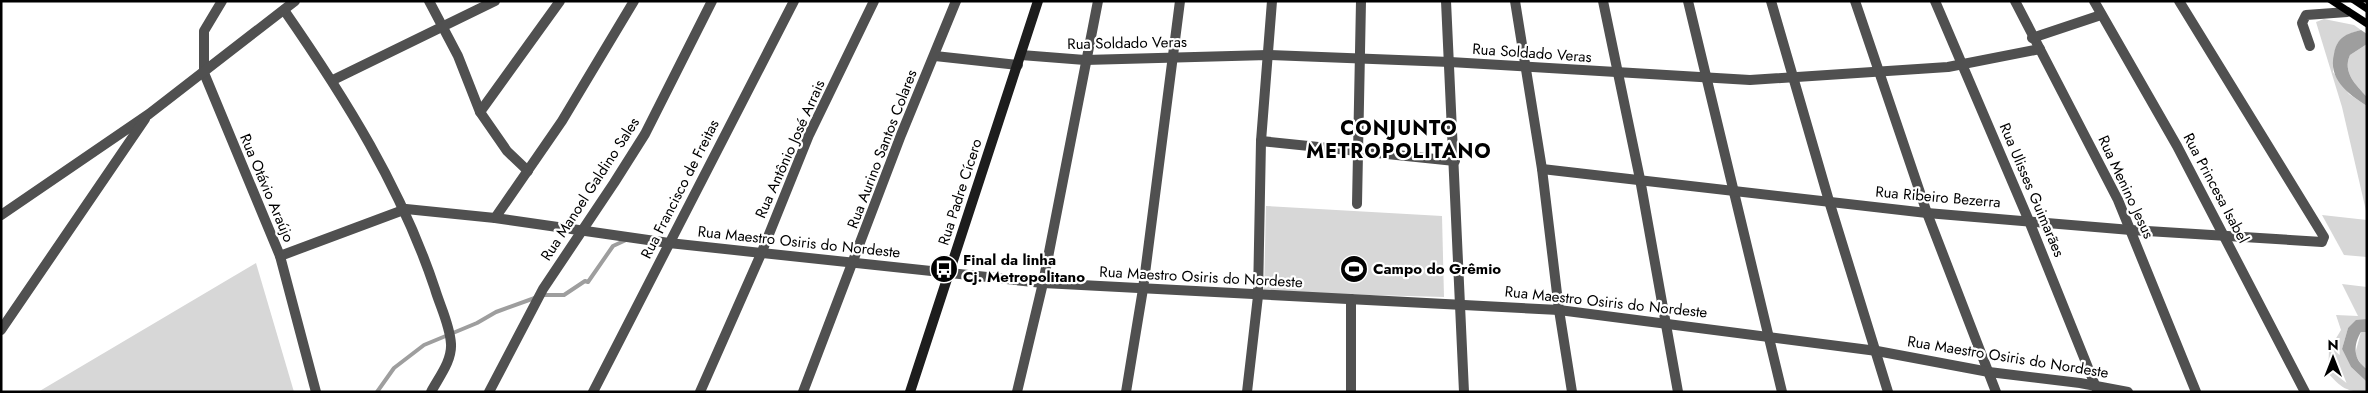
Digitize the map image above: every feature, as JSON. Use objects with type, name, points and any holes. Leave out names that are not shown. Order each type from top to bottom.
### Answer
[{"type":"main road","points":[[2331,1],[2367,24]]},
{"type":"main road","points":[[2354,1],[2367,10]]},
{"type":"street","name":"Rua Otávio Araújo","points":[[222,1],[204,31],[204,73],[280,256],[316,392]]},
{"type":"street","points":[[1,215],[149,114],[295,1]]},
{"type":"street","points":[[429,1],[458,56],[480,112],[507,151],[528,171]]},
{"type":"street","points":[[333,80],[495,1]]},
{"type":"street","points":[[480,112],[560,1]]},
{"type":"street","points":[[495,218],[562,121],[634,1]]},
{"type":"street","name":"Rua Manoel Galdino Sales","points":[[489,392],[521,328],[552,274],[583,231],[633,154],[665,98],[712,1]]},
{"type":"street","name":"Rua Francisco de Freitas","points":[[593,392],[794,1]]},
{"type":"street","name":"Rua Antônio José Arrais","points":[[700,392],[761,254],[810,135],[874,1]]},
{"type":"street","name":"Rua Aurino Santos Colares","points":[[803,392],[854,263],[901,135],[956,1]]},
{"type":"street","name":"Rua Padre Cícero","points":[[910,392],[1038,1]]},
{"type":"street","points":[[1017,392],[1044,283],[1085,60],[1098,1]]},
{"type":"street","points":[[1126,392],[1143,288],[1180,1]]},
{"type":"street","points":[[1247,392],[1258,296],[1261,140],[1272,1]]},
{"type":"street","points":[[1356,204],[1361,1]]},
{"type":"street","points":[[1446,1],[1455,161],[1458,303],[1464,392]]},
{"type":"street","points":[[1515,1],[1542,169],[1558,310],[1572,392]]},
{"type":"street","points":[[1603,1],[1640,179],[1678,392]]},
{"type":"street","points":[[1688,1],[1782,392]]},
{"type":"street","points":[[1771,1],[1888,392]]},
{"type":"street","points":[[1855,1],[1927,213],[1996,392]]},
{"type":"street","name":"Rua Ulisses Guimarães","points":[[1935,1],[2029,221],[2096,389]]},
{"type":"street","name":"Rua Menino Jesus","points":[[2015,1],[2032,38],[2040,49],[2077,119],[2131,230],[2176,351],[2196,392]]},
{"type":"street","name":"Rua Princesa Isabel","points":[[2094,1],[2177,146],[2305,392]]},
{"type":"street","name":"Rua Ribeiro Bezerra","points":[[1542,169],[1829,200],[1927,213],[2131,230],[2223,234],[2313,243],[2324,240],[2321,232],[2179,1]]},
{"type":"street","points":[[284,10],[333,80],[406,208],[434,285],[451,343],[445,366],[432,392]]},
{"type":"street","points":[[2310,46],[2302,23],[2306,15],[2347,12]]},
{"type":"street","points":[[2032,38],[2101,15]]},
{"type":"street","name":"Rua Soldado Veras","points":[[935,56],[1019,60],[1085,60],[1268,54],[1450,62],[1750,80],[1948,67],[2040,49]]},
{"type":"street","points":[[1,330],[149,114]]},
{"type":"street","points":[[1261,140],[1455,161]]},
{"type":"street","name":"Rua Maestro Osiris do Nordeste","points":[[280,256],[406,208],[495,218],[669,244],[1044,283],[1258,296],[1458,303],[1558,310],[1876,351],[1989,372],[2096,389],[2128,392]]},
{"type":"street","points":[[1351,299],[1351,392]]},
{"type":"shaded area","points":[[2324,19],[2354,25],[2361,30],[2345,36],[2337,44],[2333,72],[2349,94],[2367,106],[2367,215],[2342,107],[2316,22]]},
{"type":"shaded area","points":[[2361,30],[2367,34],[2367,44],[2350,55],[2348,67],[2351,78],[2367,97],[2367,106],[2341,85],[2334,71],[2333,63],[2335,48],[2340,40],[2347,35]]},
{"type":"shaded area","points":[[2367,44],[2367,97],[2351,78],[2348,61],[2350,55]]},
{"type":"shaded area","name":"Campo do Grêmio","points":[[1266,206],[1442,216],[1444,297],[1264,292]]},
{"type":"shaded area","points":[[2322,215],[2367,220],[2367,257],[2344,255]]},
{"type":"shaded area","points":[[256,263],[294,392],[38,392]]},
{"type":"shaded area","points":[[2342,284],[2367,287],[2367,319],[2348,328],[2342,349],[2351,367],[2367,382],[2367,392],[2349,390],[2328,373],[2329,350],[2341,330],[2336,315],[2358,316]]},
{"type":"shaded area","points":[[2367,319],[2367,332],[2361,332],[2358,337],[2356,352],[2359,361],[2367,369],[2367,382],[2351,367],[2342,349],[2348,328],[2356,320]]},
{"type":"shaded area","points":[[2361,332],[2367,332],[2367,369],[2362,366],[2355,354]]},
{"type":"waterway","points":[[377,392],[394,368],[424,345],[477,323],[496,312],[543,295],[564,295],[585,281],[588,282],[613,246],[626,240]]},
{"type":"place","name":"Final da linha Cj. Metropolitano","points":[[944,269]]},
{"type":"place","name":"Campo do Grêmio","points":[[1354,269]]},
{"type":"district","name":"CONJUNTO METROPOLITANO","points":[[1399,140]]}]
